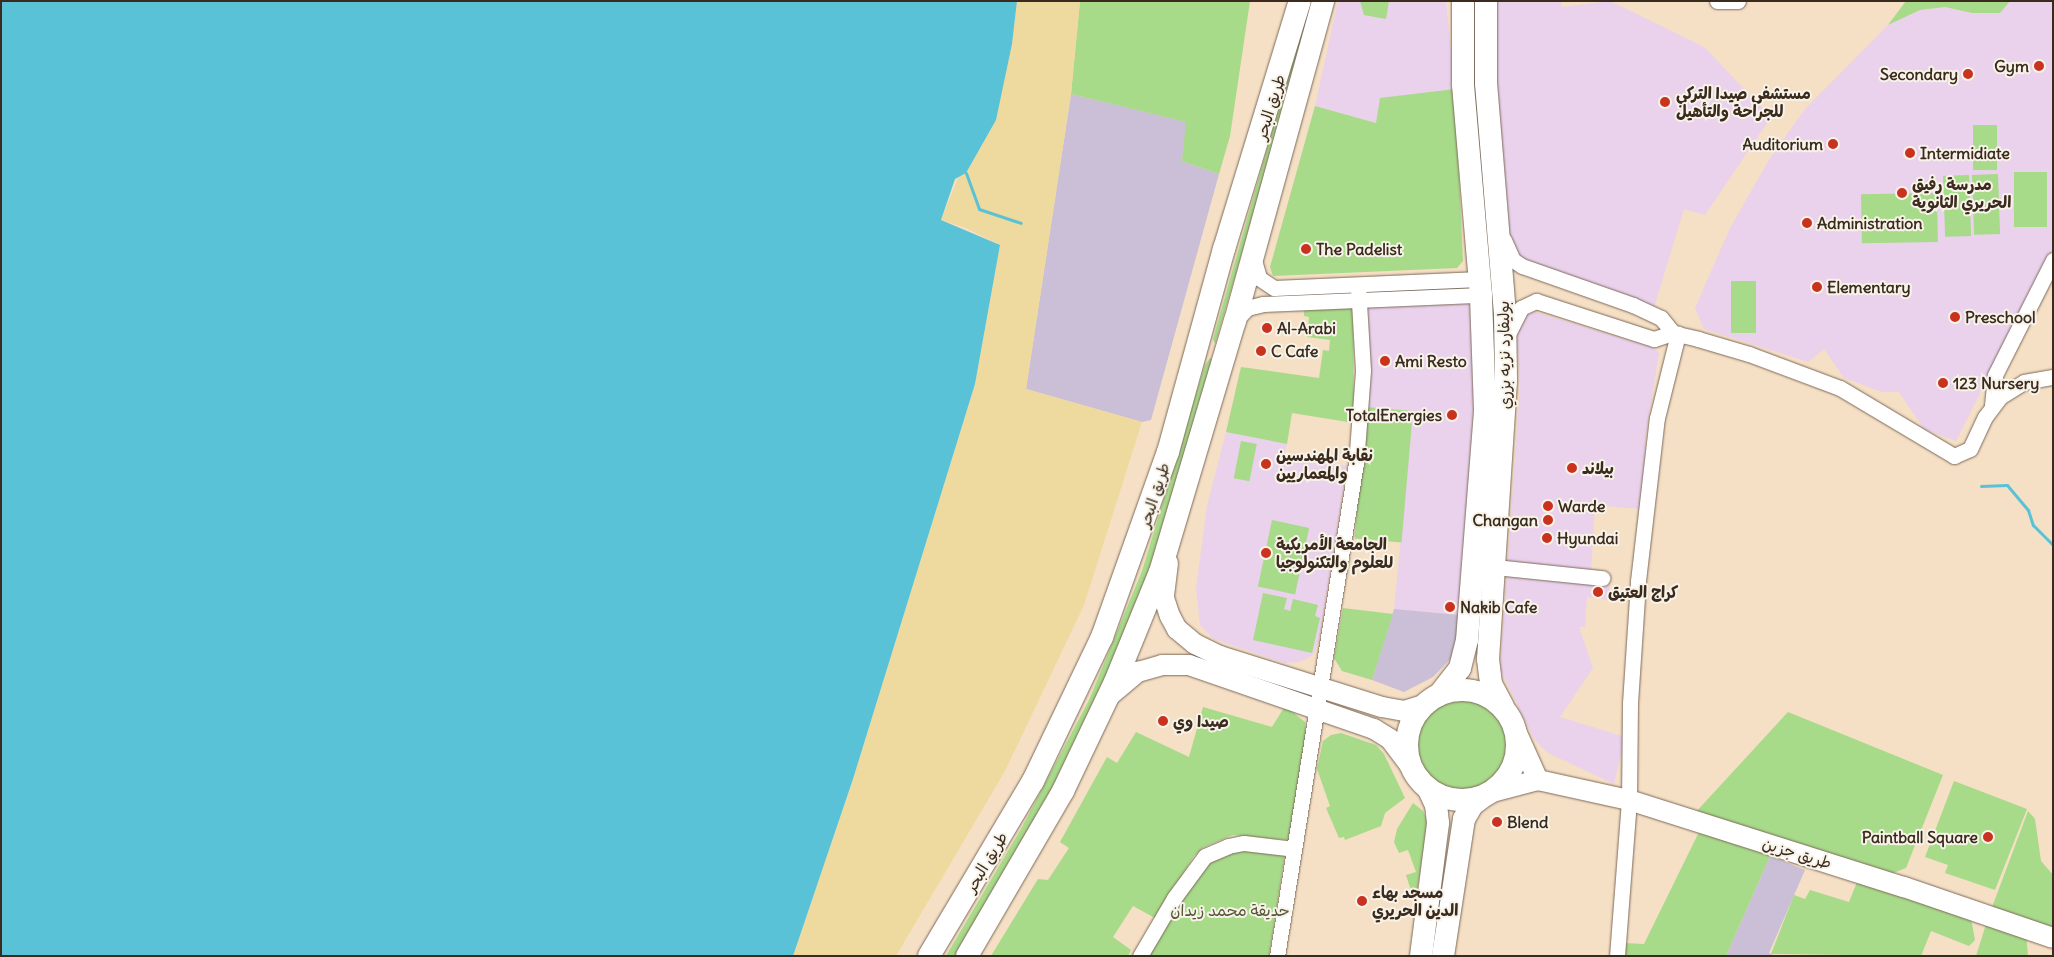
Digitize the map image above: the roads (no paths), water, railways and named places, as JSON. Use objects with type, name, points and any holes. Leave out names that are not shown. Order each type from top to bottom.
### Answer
[{"type":"highway","name":"طريق البحر","points":[[929,956],[1033,781],[1085,677],[1142,531],[1197,348],[1224,249],[1300,1]]},
{"type":"highway","name":"طريق البحر","points":[[967,956],[1063,791],[1144,616],[1176,525],[1235,321],[1323,1]]},
{"type":"highway","points":[[1448,1],[1463,84]]},
{"type":"highway","name":"بوليفارد نزيه بزري","points":[[1431,700],[1460,668],[1469,622],[1485,411],[1481,287],[1463,84],[1463,1]]},
{"type":"highway","name":"بوليفارد نزيه بزري","points":[[1486,1],[1486,83],[1497,208],[1506,350],[1503,464],[1489,665],[1491,684],[1503,707]]},
{"type":"highway","points":[[1197,348],[1225,356]]},
{"type":"highway","points":[[1421,956],[1438,823],[1436,805],[1429,790],[1409,764],[1408,732],[1431,700],[1455,690],[1472,691],[1489,696],[1503,707],[1516,731],[1518,749],[1514,766],[1505,781],[1472,805],[1464,819],[1443,956]]},
{"type":"highway","points":[[1429,790],[1456,800],[1488,794]]},
{"type":"main road","points":[[1176,525],[1164,598],[1177,628],[1195,644],[1220,656],[1394,710],[1408,711],[1431,700]]},
{"type":"main road","points":[[1107,697],[1138,672],[1162,665],[1181,664],[1315,707],[1383,734],[1409,764]]},
{"type":"main road","points":[[1516,731],[1538,780]]},
{"type":"main road","name":"طريق جزين","points":[[1488,794],[1538,780],[1629,800],[1904,886],[2053,938]]},
{"type":"street","points":[[1717,1],[1738,1]]},
{"type":"street","points":[[1497,208],[1505,243],[1515,262],[1661,318],[1675,333],[1812,376],[1862,399],[1954,456],[1970,448],[1992,405],[1995,375],[2053,260]]},
{"type":"street","points":[[1255,243],[1256,272],[1270,287],[1358,293]]},
{"type":"street","points":[[1235,321],[1254,305],[1358,293],[1481,287]]},
{"type":"street","points":[[1277,956],[1318,687],[1342,552],[1362,408],[1363,370],[1358,293]]},
{"type":"street","points":[[1506,350],[1516,315],[1524,306],[1536,301],[1654,339],[1675,333]]},
{"type":"street","points":[[1617,956],[1629,800],[1630,703],[1638,581],[1657,418],[1675,333]]},
{"type":"street","points":[[1992,405],[2024,382],[2053,377]]},
{"type":"street","points":[[1495,567],[1602,578]]},
{"type":"street","points":[[1140,956],[1174,898],[1205,856],[1228,846],[1244,843],[1294,849]]},
{"type":"water","points":[[1,1],[1017,1],[1012,44],[996,120],[966,173],[955,179],[941,220],[1000,245],[975,384],[853,779],[793,956],[1,956]]},
{"type":"waterway","points":[[966,173],[979,209],[1021,223]]},
{"type":"waterway","points":[[1981,486],[2007,485],[2028,510],[2033,525],[2053,545]]},
{"type":"place","name":"Gym","points":[[2039,66]]},
{"type":"place","name":"Secondary","points":[[1968,74]]},
{"type":"place","name":"مستشفى صيدا التركي للجراحة والتأهيل","points":[[1665,102]]},
{"type":"place","name":"Auditorium","points":[[1833,144]]},
{"type":"place","name":"Intermidiate","points":[[1910,153]]},
{"type":"place","name":"مدرسة رفيق الحريري الثانوية","points":[[1902,193]]},
{"type":"place","name":"Administration","points":[[1807,223]]},
{"type":"place","name":"The Padelist","points":[[1306,249]]},
{"type":"place","name":"Elementary","points":[[1817,287]]},
{"type":"place","name":"Preschool","points":[[1955,317]]},
{"type":"place","name":"Al-Arabi","points":[[1267,328]]},
{"type":"place","name":"C Cafe","points":[[1261,351]]},
{"type":"place","name":"Ami Resto","points":[[1385,361]]},
{"type":"place","name":"123 Nursery","points":[[1943,383]]},
{"type":"place","name":"TotalEnergies","points":[[1452,415]]},
{"type":"place","name":"نقابة المهندسين والمعماريين","points":[[1266,464]]},
{"type":"place","name":"بيلاند","points":[[1572,468]]},
{"type":"place","name":"Warde","points":[[1548,506]]},
{"type":"place","name":"Changan","points":[[1548,520]]},
{"type":"place","name":"Hyundai","points":[[1547,538]]},
{"type":"place","name":"الجامعة الأمريكية للعلوم والتكنولوجيا","points":[[1266,553]]},
{"type":"place","name":"كراج العتيق","points":[[1598,592]]},
{"type":"place","name":"Nakib Cafe","points":[[1450,607]]},
{"type":"place","name":"صيدا وي","points":[[1163,721]]},
{"type":"place","name":"Blend","points":[[1497,822]]},
{"type":"place","name":"Paintball Square","points":[[1988,837]]},
{"type":"place","name":"مسجد بهاء الدين الحريري","points":[[1362,901]]},
{"type":"park label","name":"حديقة محمد زيدان","points":[[1230,910]]}]
